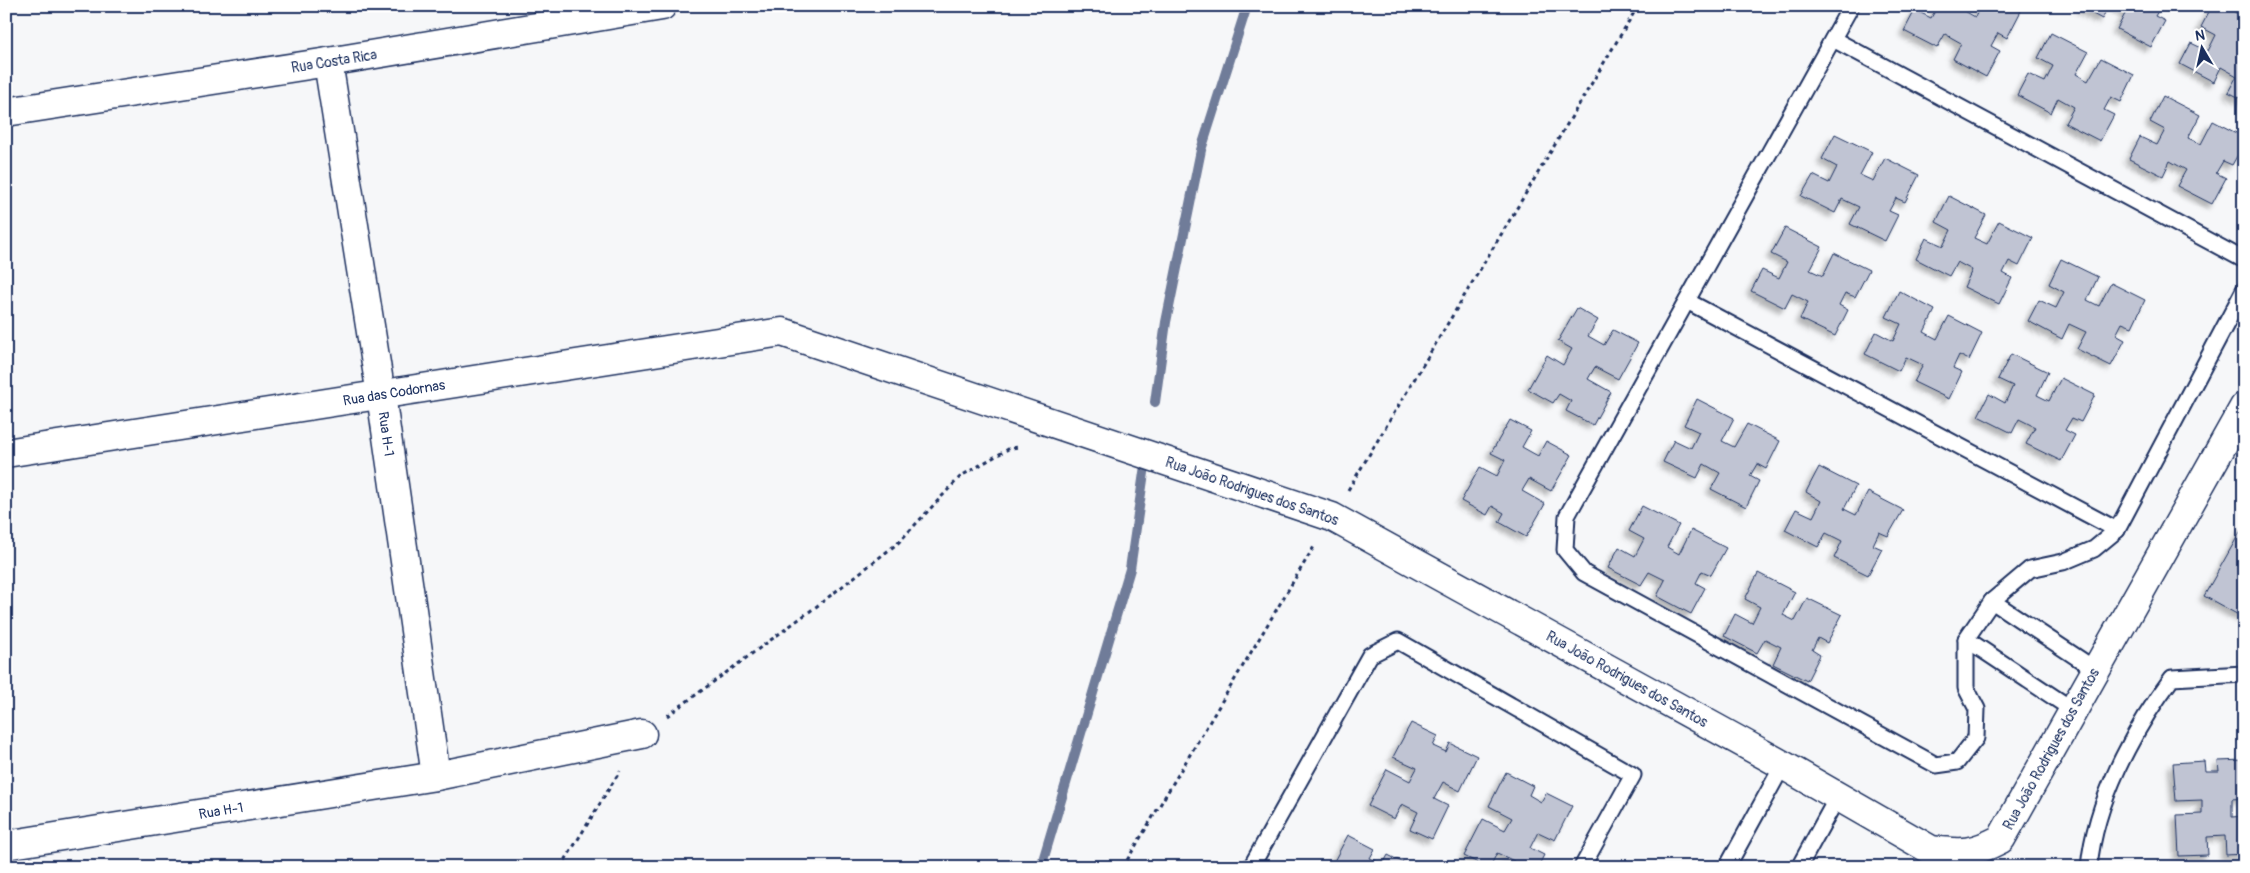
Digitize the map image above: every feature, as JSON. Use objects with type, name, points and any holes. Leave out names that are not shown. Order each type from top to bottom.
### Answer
[{"type":"street","name":"Rua Costa Rica","points":[[6,112],[328,62],[545,15],[662,6]]},
{"type":"street","name":"Rua H-1","points":[[328,62],[381,395],[436,776]]},
{"type":"street","name":"Rua João Rodrigues dos Santos","points":[[782,332],[1332,517],[1838,796],[1931,850],[1959,853],[1980,850],[2000,839],[2244,407]]},
{"type":"street","name":"Rua das Codornas","points":[[6,453],[782,332]]},
{"type":"street","name":"Rua H-1","points":[[6,845],[436,776],[642,734]]},
{"type":"lane","points":[[1851,6],[1567,516],[1565,550],[1584,573],[1936,765],[1957,762],[1976,738],[1977,709],[1966,688],[1966,639],[1992,601],[2030,569],[2063,562],[2094,549],[2117,530],[2244,290]]},
{"type":"lane","points":[[1833,38],[2244,260]]},
{"type":"lane","points":[[1686,301],[2117,530]]},
{"type":"lane","points":[[1992,601],[2096,670]]},
{"type":"lane","points":[[1966,639],[2073,710]]},
{"type":"lane","points":[[1251,867],[1370,655],[1398,641],[1633,775],[1582,867]]},
{"type":"lane","points":[[2088,867],[2091,844],[2109,789],[2148,710],[2172,678],[2244,674]]},
{"type":"lane","points":[[1727,867],[1782,765]]},
{"type":"lane","points":[[1799,867],[1838,796]]},
{"type":"path","points":[[1123,867],[1638,6]]},
{"type":"path","points":[[562,867],[642,734],[817,606],[898,543],[961,476],[1010,448],[1028,445]]},
{"type":"building","points":[[1938,6],[1965,6],[1963,10],[1975,17],[1981,6],[2012,6],[2021,11],[2007,38],[1998,33],[1991,46],[2000,51],[1986,77],[1953,59],[1961,43],[1945,34],[1937,48],[1904,31],[1915,10],[1931,18]]},
{"type":"building","points":[[2078,6],[2108,6],[2102,19]]},
{"type":"building","points":[[2113,6],[2161,6],[2155,16],[2165,21],[2151,47],[2117,29],[2126,12]]},
{"type":"building","points":[[2212,6],[2223,6],[2244,17],[2244,34],[2239,43],[2244,46],[2244,100],[2228,92],[2237,76],[2221,67],[2214,82],[2180,64],[2191,43],[2208,51],[2216,35],[2201,27]]},
{"type":"building","points":[[2051,33],[2088,52],[2076,74],[2088,81],[2101,58],[2134,75],[2121,102],[2111,97],[2104,110],[2114,115],[2100,141],[2065,123],[2074,107],[2058,98],[2051,113],[2017,95],[2028,74],[2045,82],[2053,66],[2038,58]]},
{"type":"building","points":[[2163,96],[2200,115],[2188,138],[2201,144],[2213,121],[2244,137],[2244,144],[2232,165],[2223,161],[2216,173],[2226,178],[2212,204],[2177,186],[2186,170],[2170,161],[2163,176],[2129,159],[2140,137],[2157,145],[2165,130],[2150,122]]},
{"type":"building","points":[[1835,134],[1872,152],[1860,175],[1873,181],[1885,158],[1919,175],[1905,202],[1896,198],[1889,211],[1898,215],[1885,241],[1850,224],[1859,207],[1842,199],[1835,213],[1801,196],[1813,175],[1829,183],[1837,167],[1822,159]]},
{"type":"building","points":[[1949,196],[1986,215],[1974,238],[1987,244],[1999,221],[2033,238],[2019,266],[2009,261],[2003,273],[2012,278],[1999,304],[1964,287],[1972,270],[1957,262],[1949,276],[1916,259],[1926,238],[1943,246],[1951,230],[1936,222]]},
{"type":"building","points":[[1785,228],[1822,247],[1810,270],[1823,276],[1834,253],[1869,270],[1855,297],[1845,293],[1839,305],[1848,310],[1835,336],[1800,319],[1808,302],[1792,294],[1785,308],[1751,291],[1762,270],[1779,278],[1787,262],[1771,254]]},
{"type":"building","points":[[2061,259],[2098,277],[2087,300],[2099,306],[2111,283],[2145,300],[2132,327],[2122,323],[2116,335],[2125,340],[2111,366],[2077,349],[2086,332],[2069,324],[2062,339],[2028,321],[2039,300],[2056,308],[2064,292],[2049,284]]},
{"type":"building","points":[[1899,291],[1935,310],[1924,332],[1937,339],[1949,316],[1982,333],[1969,360],[1959,355],[1953,368],[1962,372],[1949,399],[1914,382],[1923,365],[1906,357],[1899,371],[1865,354],[1876,332],[1893,341],[1901,324],[1886,317]]},
{"type":"building","points":[[1577,308],[1598,320],[1588,336],[1604,345],[1613,330],[1638,343],[1618,379],[1595,367],[1588,379],[1611,392],[1593,425],[1566,411],[1571,401],[1559,394],[1553,403],[1528,389],[1547,355],[1563,365],[1572,349],[1558,341]]},
{"type":"building","points":[[2011,354],[2048,372],[2037,395],[2049,401],[2061,378],[2095,395],[2081,422],[2072,418],[2065,430],[2075,435],[2061,461],[2026,444],[2035,427],[2019,419],[2012,433],[1978,416],[1989,394],[2005,403],[2013,386],[1998,379]]},
{"type":"building","points":[[1697,399],[1734,418],[1722,441],[1734,447],[1747,424],[1780,441],[1766,469],[1757,464],[1750,476],[1759,481],[1746,507],[1711,489],[1720,473],[1704,464],[1697,478],[1663,462],[1674,440],[1691,448],[1699,432],[1684,425]]},
{"type":"building","points":[[1510,420],[1531,431],[1522,447],[1538,456],[1546,441],[1572,455],[1551,491],[1529,479],[1522,491],[1545,504],[1526,537],[1499,522],[1504,513],[1492,506],[1487,515],[1461,501],[1480,467],[1497,476],[1505,460],[1491,453]]},
{"type":"building","points":[[1819,467],[1856,486],[1844,509],[1856,515],[1868,492],[1903,510],[1888,536],[1879,532],[1873,545],[1882,549],[1868,575],[1834,558],[1842,541],[1826,533],[1818,547],[1785,530],[1796,509],[1813,517],[1821,501],[1806,492]]},
{"type":"building","points":[[1642,506],[1679,525],[1667,547],[1679,554],[1691,530],[1726,548],[1711,575],[1702,571],[1696,583],[1705,588],[1691,614],[1657,596],[1665,580],[1649,572],[1641,585],[1608,568],[1619,547],[1635,556],[1644,539],[1629,531]]},
{"type":"building","points":[[2244,525],[2244,618],[2204,596]]},
{"type":"building","points":[[1758,573],[1795,592],[1783,615],[1795,621],[1807,598],[1842,615],[1827,643],[1818,638],[1812,650],[1820,655],[1807,681],[1773,664],[1781,647],[1765,639],[1757,653],[1724,636],[1735,614],[1752,623],[1760,607],[1745,599]]},
{"type":"building","points":[[1411,723],[1438,736],[1433,746],[1446,752],[1450,743],[1477,756],[1460,791],[1443,782],[1434,799],[1448,806],[1432,839],[1410,829],[1418,812],[1402,804],[1394,819],[1368,806],[1387,769],[1410,781],[1417,768],[1393,757]]},
{"type":"building","points":[[2244,760],[2244,798],[2232,799],[2232,817],[2244,816],[2244,854],[2226,855],[2225,836],[2207,837],[2208,855],[2179,856],[2177,815],[2202,814],[2202,800],[2176,801],[2173,763],[2204,761],[2205,771],[2219,771],[2218,761]]},
{"type":"building","points":[[1506,772],[1533,786],[1529,795],[1541,802],[1546,793],[1572,806],[1555,840],[1538,832],[1530,848],[1544,855],[1538,867],[1511,867],[1514,861],[1497,853],[1490,867],[1486,867],[1464,856],[1483,819],[1505,830],[1512,818],[1489,806]]},
{"type":"building","points":[[1348,835],[1375,849],[1370,858],[1383,864],[1388,855],[1412,867],[1331,867]]},
{"type":"waterway","points":[[1155,402],[1166,322],[1201,150],[1247,6]]},
{"type":"waterway","points":[[1041,867],[1130,569],[1146,459]]}]
